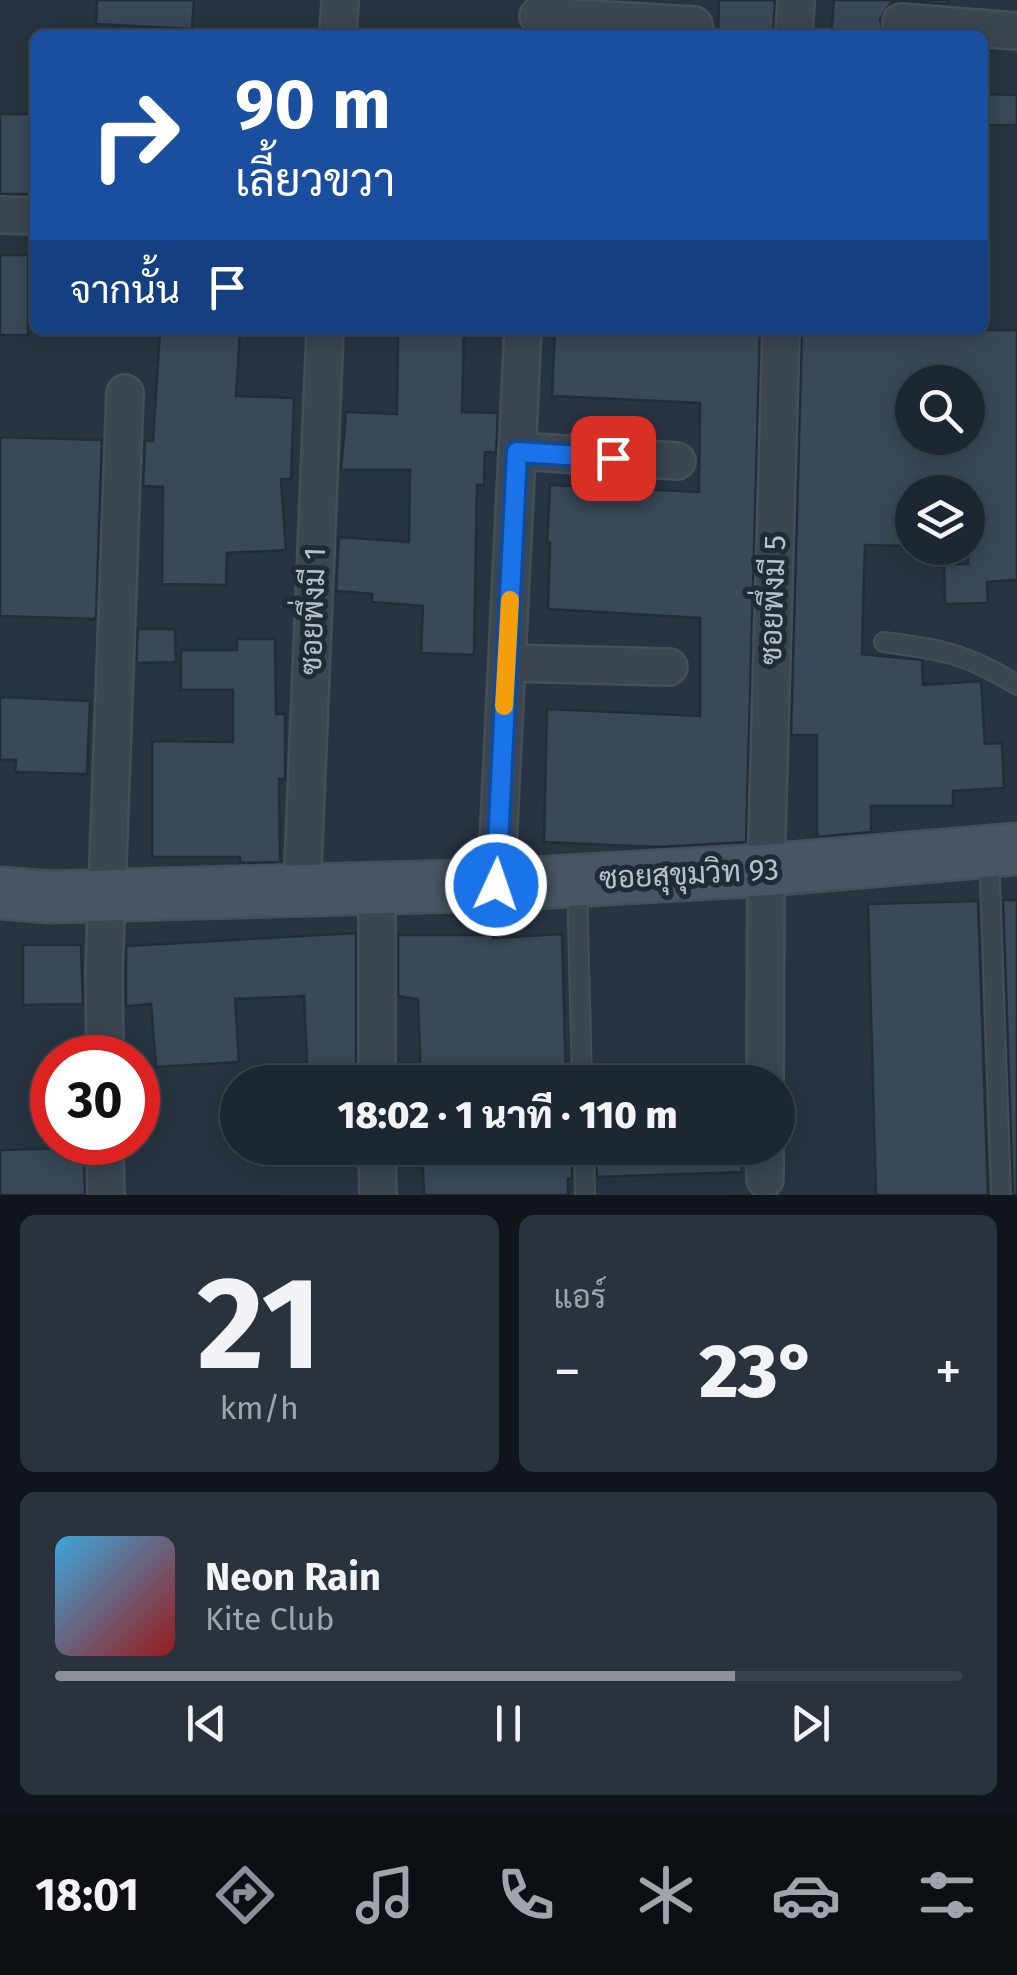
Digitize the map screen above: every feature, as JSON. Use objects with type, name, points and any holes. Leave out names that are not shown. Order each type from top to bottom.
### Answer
[{"type":"street","points":[[338,30],[340,0]]},
{"type":"street","points":[[794,30],[796,0]]},
{"type":"street","points":[[538,17],[694,25]]},
{"type":"street","points":[[900,22],[1017,31]]},
{"type":"street","points":[[0,215],[30,216]]},
{"type":"street","name":"ซอยพึ่งมี 1","points":[[302,892],[324,335]]},
{"type":"street","points":[[496,885],[522,335]]},
{"type":"street","name":"ซอยพึ่งมี 5","points":[[766,1065],[766,870],[781,335]]},
{"type":"street","points":[[105,1035],[125,392]]},
{"type":"street","points":[[517,452],[677,462]]},
{"type":"street","points":[[507,663],[669,667]]},
{"type":"street","name":"ซอยสุขุมวิท 93","points":[[0,894],[302,892],[496,885],[766,870],[1003,851]]},
{"type":"street","points":[[376,889],[377,1065]]},
{"type":"street","points":[[106,1165],[106,1195]]},
{"type":"street","points":[[377,1165],[378,1195]]},
{"type":"lane","points":[[884,642],[949,651],[982,663],[1017,685]]},
{"type":"lane","points":[[1000,1195],[1003,851]]},
{"type":"lane","points":[[577,881],[582,1065]]},
{"type":"lane","points":[[584,1165],[585,1195]]},
{"type":"building","points":[[97,0],[194,0],[192,29],[96,24]]},
{"type":"building","points":[[719,0],[775,0],[773,30],[718,30]]},
{"type":"building","points":[[834,0],[948,0],[947,4],[891,3],[880,19],[883,30],[831,30]]},
{"type":"building","points":[[988,94],[1017,95],[1017,125],[988,125]]},
{"type":"building","points":[[0,114],[30,114],[30,194],[0,194]]},
{"type":"building","points":[[0,255],[28,255],[28,335],[0,335]]},
{"type":"building","points":[[988,330],[1017,330],[1017,580],[987,582],[988,603],[945,604],[944,565],[985,565],[985,475],[895,475],[895,546],[865,545],[863,612],[862,654],[922,660],[923,685],[981,681],[985,744],[1002,743],[1004,788],[953,791],[953,806],[871,806],[871,832],[817,837],[817,735],[791,735],[802,335],[988,335]]},
{"type":"building","points":[[160,335],[240,335],[236,396],[294,398],[291,479],[281,479],[286,550],[227,553],[226,585],[162,584],[163,487],[143,486],[145,441],[153,441]]},
{"type":"building","points":[[398,335],[464,335],[462,412],[498,413],[496,453],[485,452],[484,485],[477,485],[474,655],[421,653],[423,606],[372,602],[372,594],[336,591],[339,537],[409,542],[410,470],[341,470],[346,412],[397,414]]},
{"type":"building","points":[[555,335],[760,335],[746,842],[657,847],[544,842],[547,709],[700,716],[700,618],[548,609],[547,543],[550,485],[699,492],[700,403],[552,396]]},
{"type":"building","points":[[0,437],[102,440],[96,619],[0,616]]},
{"type":"building","points":[[138,629],[175,629],[176,662],[136,663]]},
{"type":"building","points":[[237,639],[275,639],[276,714],[285,714],[285,779],[279,779],[280,862],[240,863],[240,857],[152,857],[152,741],[233,742],[233,690],[181,690],[181,650],[237,650]]},
{"type":"building","points":[[0,697],[90,701],[87,774],[15,772],[16,760],[0,760]]},
{"type":"building","points":[[1003,900],[1017,900],[1017,1195],[1013,1195]]},
{"type":"building","points":[[978,901],[988,1195],[876,1195],[868,904]]},
{"type":"building","points":[[356,933],[356,1065],[307,1065],[304,996],[235,999],[239,1062],[160,1067],[160,1035],[153,1035],[151,1004],[126,1006],[126,946]]},
{"type":"building","points":[[562,934],[566,1065],[420,1065],[418,999],[398,996],[398,935],[493,938]]},
{"type":"building","points":[[23,945],[81,945],[83,1004],[23,1005]]},
{"type":"building","points":[[30,1149],[30,1165],[84,1165],[85,1195],[0,1195],[0,1150]]},
{"type":"building","points":[[423,1165],[572,1165],[568,1195],[424,1195]]},
{"type":"building","points":[[597,1165],[742,1165],[742,1172],[597,1177]]},
{"type":"slow traffic","points":[[504,706],[510,600]]},
{"type":"route","points":[[496,885],[517,452],[613,458]]}]
